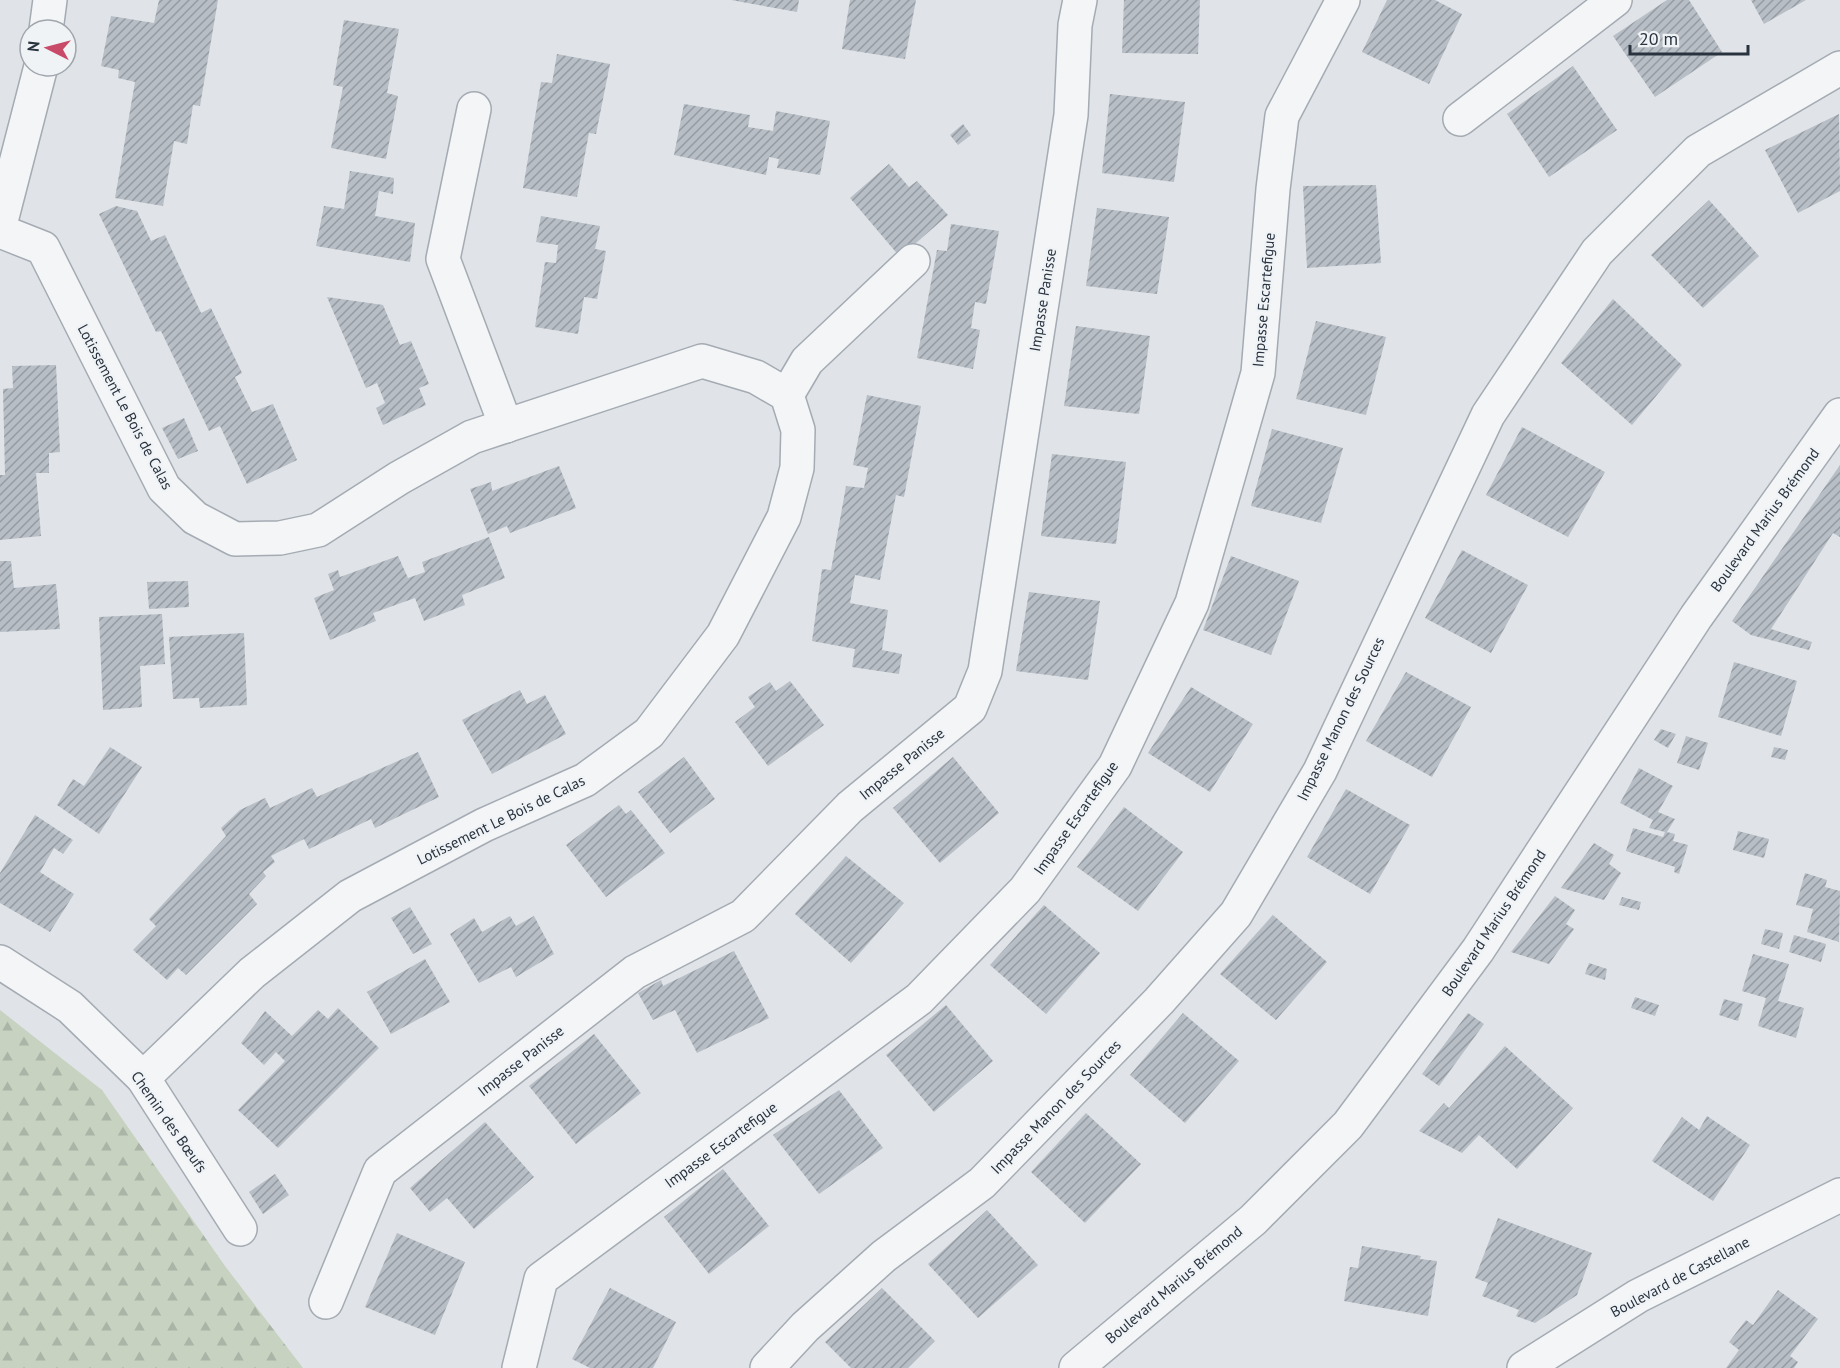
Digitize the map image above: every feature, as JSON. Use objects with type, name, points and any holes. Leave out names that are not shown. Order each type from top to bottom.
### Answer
[{"type":"street","points":[[48,18],[50,0]]},
{"type":"street","name":"Impasse Panisse","points":[[326,1302],[380,1171],[635,972],[743,916],[850,807],[970,708],[985,671],[1068,138],[1075,25],[1080,0]]},
{"type":"street","name":"Impasse Escartefigue","points":[[519,1368],[541,1278],[919,999],[1025,890],[1115,766],[1192,603],[1258,373],[1273,189],[1282,116],[1343,0]]},
{"type":"street","points":[[1460,118],[1615,0]]},
{"type":"street","name":"Impasse Manon des Sources","points":[[767,1368],[805,1327],[884,1256],[982,1183],[1159,1001],[1236,914],[1320,771],[1488,415],[1597,252],[1698,151],[1821,77],[1840,68]]},
{"type":"street","points":[[0,225],[38,78]]},
{"type":"street","points":[[474,110],[443,259],[506,426]]},
{"type":"street","name":"Lotissement Le Bois de Calas","points":[[0,231],[43,248],[164,488],[195,518],[235,539],[280,538],[318,530],[399,478],[472,437],[702,361],[756,377],[787,395],[798,430],[797,468],[784,517],[723,635],[649,733],[585,780],[484,825],[350,896],[252,973],[143,1078]]},
{"type":"street","points":[[787,395],[807,362],[913,261]]},
{"type":"street","name":"Boulevard Marius Brémond","points":[[1076,1368],[1253,1220],[1348,1125],[1478,950],[1696,617],[1840,415]]},
{"type":"street","name":"Chemin des Bœufs","points":[[0,962],[70,1007],[143,1078],[240,1229]]},
{"type":"street","name":"Boulevard de Castellane","points":[[1524,1368],[1638,1296],[1840,1195]]},
{"type":"green space","points":[[0,1010],[102,1090],[225,1266],[303,1368],[0,1368]]},
{"type":"building","points":[[159,0],[218,0],[200,106],[193,105],[187,144],[174,141],[163,206],[115,198],[135,82],[118,78],[119,70],[101,66],[111,16],[154,23]]},
{"type":"building","points":[[731,0],[799,0],[797,12]]},
{"type":"building","points":[[850,0],[916,0],[905,59],[842,49]]},
{"type":"building","points":[[1124,0],[1200,0],[1198,54],[1122,53]]},
{"type":"building","points":[[1387,0],[1435,0],[1462,14],[1429,84],[1362,52]]},
{"type":"building","points":[[1667,0],[1689,0],[1722,52],[1655,97],[1613,36]]},
{"type":"building","points":[[1751,0],[1806,0],[1764,24]]},
{"type":"building","points":[[344,20],[399,29],[387,93],[398,96],[386,159],[331,148],[343,87],[333,85]]},
{"type":"building","points":[[557,54],[610,64],[596,134],[589,133],[577,197],[523,188],[541,82],[552,83]]},
{"type":"building","points":[[1573,66],[1617,130],[1549,177],[1507,114]]},
{"type":"building","points":[[1110,94],[1185,102],[1174,182],[1102,173]]},
{"type":"building","points":[[684,104],[750,115],[748,127],[773,131],[776,111],[830,121],[820,175],[777,168],[779,159],[769,157],[766,175],[674,155]]},
{"type":"building","points":[[1839,114],[1840,191],[1798,213],[1765,150]]},
{"type":"building","points":[[963,124],[971,135],[958,145],[950,135]]},
{"type":"building","points":[[889,164],[909,187],[917,181],[948,215],[900,257],[850,198]]},
{"type":"building","points":[[350,171],[394,178],[393,194],[379,191],[375,216],[415,223],[410,262],[316,246],[324,206],[344,209]]},
{"type":"building","points":[[1376,185],[1381,263],[1307,268],[1303,186]]},
{"type":"building","points":[[1709,200],[1759,256],[1703,308],[1651,255]]},
{"type":"building","points":[[116,206],[137,211],[151,241],[165,235],[201,313],[211,308],[242,373],[235,377],[252,412],[273,404],[297,460],[247,484],[220,426],[209,431],[161,331],[156,332],[99,214]]},
{"type":"building","points":[[1097,208],[1169,217],[1157,294],[1086,286]]},
{"type":"building","points":[[541,216],[600,226],[595,249],[606,251],[597,299],[584,297],[578,334],[535,327],[545,262],[556,263],[558,245],[536,242]]},
{"type":"building","points":[[951,224],[999,231],[986,304],[975,302],[971,328],[980,330],[973,369],[917,358],[937,250],[947,251]]},
{"type":"building","points":[[327,297],[383,305],[400,345],[411,341],[429,384],[419,388],[426,405],[383,425],[376,408],[385,403],[377,383],[366,388]]},
{"type":"building","points":[[1613,299],[1682,365],[1632,425],[1561,363]]},
{"type":"building","points":[[1316,321],[1386,337],[1366,415],[1296,399]]},
{"type":"building","points":[[1076,326],[1150,336],[1139,414],[1064,406]]},
{"type":"building","points":[[56,365],[60,452],[49,453],[49,473],[36,473],[41,536],[0,540],[0,475],[5,475],[3,389],[13,388],[12,366]]},
{"type":"building","points":[[867,395],[921,406],[904,497],[896,495],[880,580],[855,575],[850,603],[888,610],[882,650],[902,654],[899,674],[852,667],[855,649],[812,641],[822,569],[831,570],[846,486],[864,488],[868,468],[853,465]]},
{"type":"building","points":[[184,418],[198,451],[178,459],[162,428]]},
{"type":"building","points":[[1522,427],[1605,472],[1568,537],[1486,495]]},
{"type":"building","points":[[1272,429],[1343,448],[1321,523],[1251,506]]},
{"type":"building","points":[[1052,454],[1126,462],[1116,544],[1041,536]]},
{"type":"building","points":[[1840,465],[1840,537],[1833,533],[1771,629],[1812,642],[1809,650],[1751,635],[1732,621]]},
{"type":"building","points":[[559,466],[576,508],[510,533],[507,526],[488,534],[470,489],[491,482],[492,491]]},
{"type":"building","points":[[489,537],[505,578],[462,595],[465,605],[424,621],[415,598],[373,613],[376,621],[330,640],[314,598],[334,590],[328,574],[338,570],[340,577],[398,556],[408,578],[425,572],[422,562]]},
{"type":"building","points":[[1462,550],[1528,585],[1491,653],[1425,618]]},
{"type":"building","points":[[1231,556],[1299,581],[1271,655],[1203,630]]},
{"type":"building","points":[[0,561],[11,561],[14,588],[56,584],[60,629],[0,632]]},
{"type":"building","points":[[188,581],[189,607],[149,609],[147,582]]},
{"type":"building","points":[[1029,592],[1100,601],[1088,680],[1016,671]]},
{"type":"building","points":[[162,614],[165,664],[140,666],[142,707],[103,710],[99,617]]},
{"type":"building","points":[[244,633],[247,705],[200,708],[199,698],[173,699],[169,637]]},
{"type":"building","points":[[1734,662],[1797,681],[1781,736],[1718,717]]},
{"type":"building","points":[[1406,672],[1471,707],[1432,777],[1366,741]]},
{"type":"building","points":[[790,681],[824,725],[768,766],[735,722],[755,707],[748,697],[770,682],[776,691]]},
{"type":"building","points":[[1191,687],[1253,724],[1210,792],[1148,753]]},
{"type":"building","points":[[520,690],[527,704],[545,695],[566,734],[492,774],[462,720]]},
{"type":"building","points":[[1661,729],[1676,734],[1668,748],[1654,740]]},
{"type":"building","points":[[1686,736],[1708,743],[1699,770],[1677,763]]},
{"type":"building","points":[[110,747],[142,767],[99,834],[57,805],[73,779],[84,786]]},
{"type":"building","points":[[1774,747],[1788,750],[1785,760],[1771,757]]},
{"type":"building","points":[[418,752],[439,797],[375,828],[371,819],[309,849],[304,839],[271,856],[275,862],[263,872],[266,876],[249,894],[257,904],[186,975],[178,968],[167,980],[133,950],[156,926],[149,919],[226,836],[221,828],[240,810],[265,798],[270,808],[312,788],[317,797]]},
{"type":"building","points":[[684,757],[715,799],[670,833],[638,792]]},
{"type":"building","points":[[953,757],[999,813],[940,863],[893,808]]},
{"type":"building","points":[[1639,768],[1673,786],[1658,812],[1675,819],[1667,832],[1675,834],[1673,841],[1688,845],[1679,874],[1674,872],[1675,867],[1626,851],[1633,828],[1663,837],[1665,832],[1649,828],[1653,820],[1620,803]]},
{"type":"building","points":[[1346,789],[1410,825],[1370,894],[1307,857]]},
{"type":"building","points":[[619,805],[626,814],[631,810],[665,853],[606,897],[566,845]]},
{"type":"building","points":[[1124,807],[1183,852],[1138,911],[1077,867]]},
{"type":"building","points":[[35,815],[73,840],[63,854],[54,848],[40,872],[74,894],[50,932],[0,903],[0,873]]},
{"type":"building","points":[[1738,831],[1769,839],[1764,858],[1733,850]]},
{"type":"building","points":[[1594,843],[1614,855],[1609,864],[1621,873],[1604,900],[1561,888]]},
{"type":"building","points":[[846,856],[904,903],[851,963],[795,914]]},
{"type":"building","points":[[1805,873],[1827,880],[1825,887],[1840,891],[1839,942],[1807,932],[1813,909],[1796,905]]},
{"type":"building","points":[[1555,896],[1575,910],[1566,924],[1574,929],[1549,964],[1511,952]]},
{"type":"building","points":[[1622,897],[1641,902],[1639,910],[1619,905]]},
{"type":"building","points":[[1044,905],[1100,953],[1046,1014],[990,965]]},
{"type":"building","points":[[410,907],[432,944],[413,954],[391,918]]},
{"type":"building","points":[[1273,915],[1327,962],[1276,1020],[1220,974]]},
{"type":"building","points":[[510,916],[516,926],[534,916],[554,954],[516,977],[511,967],[479,983],[450,934],[474,918],[482,932]]},
{"type":"building","points":[[1765,929],[1783,933],[1779,949],[1761,944]]},
{"type":"building","points":[[1794,935],[1826,944],[1821,962],[1789,952]]},
{"type":"building","points":[[734,951],[769,1018],[697,1053],[675,1010],[653,1020],[638,993],[661,980],[663,986]]},
{"type":"building","points":[[1753,954],[1789,964],[1778,1001],[1804,1008],[1796,1038],[1758,1026],[1766,998],[1742,991]]},
{"type":"building","points":[[425,959],[450,1002],[391,1034],[367,992]]},
{"type":"building","points":[[1589,963],[1607,969],[1605,980],[1585,974]]},
{"type":"building","points":[[1635,997],[1659,1005],[1655,1016],[1631,1008]]},
{"type":"building","points":[[1724,999],[1743,1004],[1738,1021],[1719,1015]]},
{"type":"building","points":[[946,1005],[993,1061],[934,1112],[886,1055]]},
{"type":"building","points":[[338,1008],[379,1048],[278,1148],[238,1110],[285,1061],[276,1052],[264,1065],[241,1043],[265,1011],[292,1036],[318,1010],[328,1019]]},
{"type":"building","points":[[1183,1013],[1239,1061],[1185,1123],[1130,1075]]},
{"type":"building","points":[[1468,1013],[1484,1024],[1439,1086],[1422,1074]]},
{"type":"building","points":[[594,1034],[641,1093],[576,1144],[529,1086]]},
{"type":"building","points":[[1505,1046],[1573,1108],[1517,1169],[1479,1135],[1462,1153],[1419,1131],[1444,1103],[1449,1108]]},
{"type":"building","points":[[839,1090],[883,1148],[819,1194],[773,1135]]},
{"type":"building","points":[[1086,1113],[1141,1164],[1085,1223],[1031,1172]]},
{"type":"building","points":[[1707,1116],[1750,1145],[1713,1201],[1652,1161],[1682,1117],[1699,1130]]},
{"type":"building","points":[[485,1122],[534,1177],[474,1229],[447,1198],[430,1212],[410,1188]]},
{"type":"building","points":[[723,1169],[769,1226],[709,1274],[664,1217]]},
{"type":"building","points":[[275,1174],[289,1195],[263,1214],[249,1192]]},
{"type":"building","points":[[987,1210],[1038,1265],[978,1318],[928,1264]]},
{"type":"building","points":[[1498,1218],[1592,1253],[1577,1295],[1535,1323],[1516,1316],[1519,1310],[1482,1296],[1488,1283],[1475,1278]]},
{"type":"building","points":[[397,1233],[465,1262],[435,1335],[365,1307]]},
{"type":"building","points":[[1362,1246],[1437,1261],[1428,1316],[1344,1301],[1350,1267],[1358,1268]]},
{"type":"building","points":[[610,1288],[676,1322],[653,1368],[590,1368],[572,1359]]},
{"type":"building","points":[[882,1288],[935,1341],[908,1368],[851,1368],[825,1342]]},
{"type":"building","points":[[1778,1290],[1818,1319],[1790,1356],[1798,1362],[1794,1368],[1726,1368],[1739,1350],[1729,1342],[1746,1320],[1753,1325]]}]
